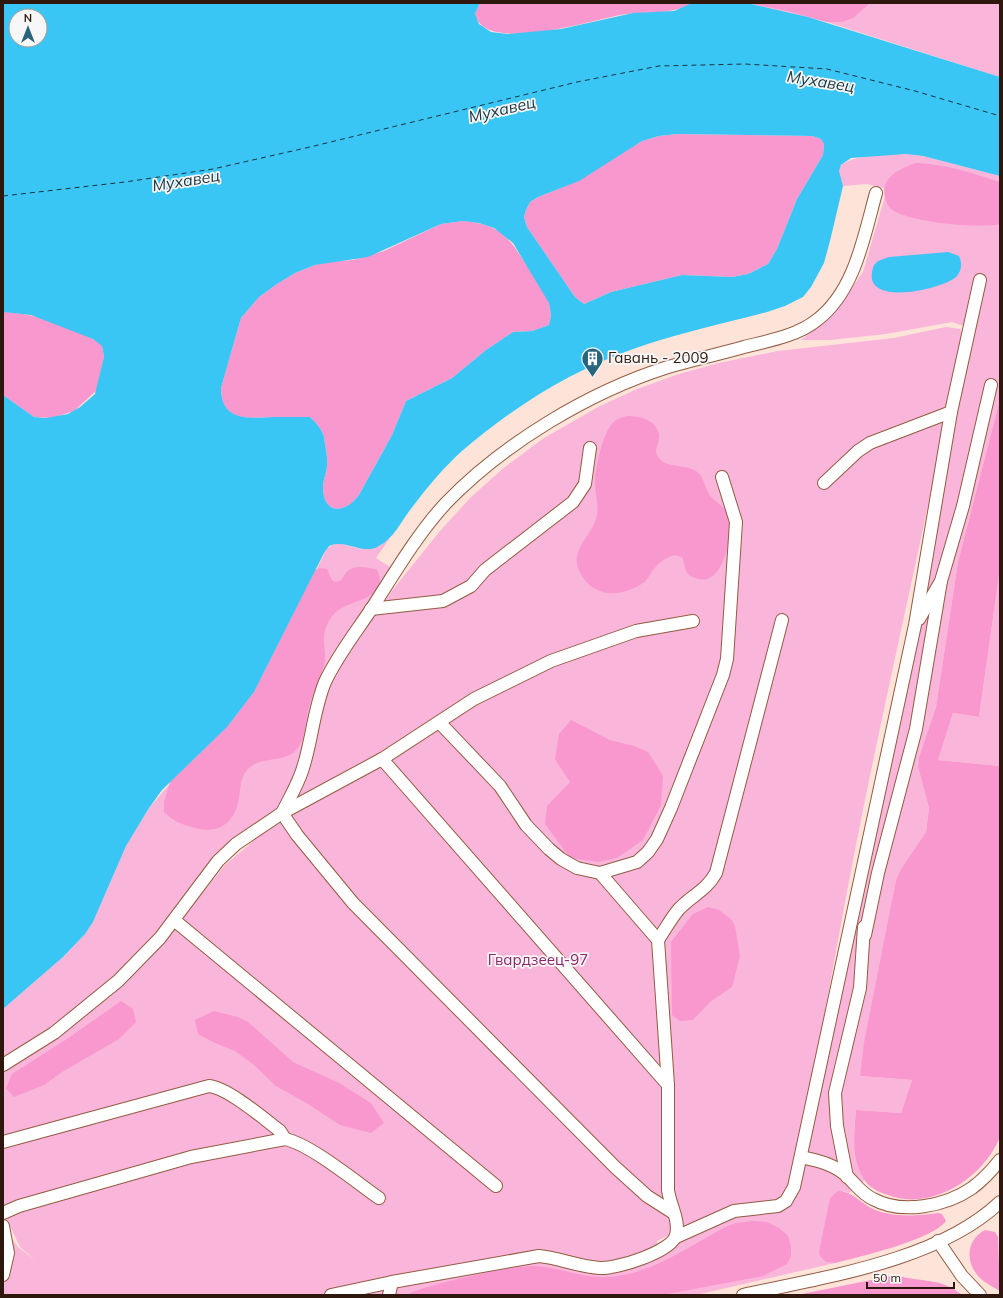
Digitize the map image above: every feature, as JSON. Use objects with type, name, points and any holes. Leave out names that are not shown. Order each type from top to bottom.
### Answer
[{"type":"street","points":[[282,813],[302,771],[318,703],[335,662],[419,538],[446,504],[496,458],[560,415],[631,381],[668,368],[775,339],[816,321],[843,290],[850,277],[865,233],[876,193]]},
{"type":"street","points":[[331,1295],[392,1282],[539,1256],[554,1257],[587,1267],[602,1268],[618,1266],[652,1255],[670,1244],[676,1237],[734,1211],[778,1206],[786,1201],[794,1187],[801,1157],[915,625],[951,412],[980,280]]},
{"type":"street","points":[[847,1177],[838,1126],[835,1093],[860,988],[864,935],[878,873],[916,729],[941,581],[963,506],[992,385]]},
{"type":"street","points":[[824,483],[858,451],[870,443],[951,412]]},
{"type":"street","points":[[371,609],[443,601],[471,586],[485,570],[573,502],[585,484],[590,448]]},
{"type":"street","points":[[439,722],[500,786],[526,825],[561,859],[577,868],[600,873],[637,862],[648,852],[657,839],[672,808],[723,675],[729,640],[736,522],[722,478]]},
{"type":"street","points":[[915,625],[941,581]]},
{"type":"street","points":[[658,940],[680,908],[703,890],[711,882],[716,872],[782,620]]},
{"type":"street","points":[[3,1065],[54,1033],[90,1006],[160,938],[218,860],[236,844],[282,813],[382,759],[474,699],[551,661],[636,632],[693,621]]},
{"type":"street","points":[[382,759],[668,1085]]},
{"type":"street","points":[[282,813],[297,835],[353,903],[615,1167],[647,1196],[672,1212]]},
{"type":"street","points":[[600,873],[658,940],[668,1085],[668,1190],[672,1212],[676,1221],[676,1237]]},
{"type":"street","points":[[860,882],[864,935]]},
{"type":"street","points":[[174,920],[496,1186]]},
{"type":"street","points":[[3,1142],[208,1086],[216,1086],[228,1093],[280,1131],[285,1139]]},
{"type":"street","points":[[3,1213],[20,1206],[191,1157],[285,1139],[292,1140],[315,1153],[379,1198]]},
{"type":"street","points":[[801,1157],[824,1162],[847,1177],[860,1191],[874,1200],[892,1206],[911,1207],[934,1205],[955,1198],[972,1188],[988,1174],[1000,1160]]},
{"type":"street","points":[[743,1295],[867,1267],[904,1255],[938,1241],[970,1224],[1000,1202]]},
{"type":"street","points":[[3,1226],[8,1253],[3,1275]]},
{"type":"street","points":[[938,1241],[962,1276],[980,1295]]},
{"type":"street","points":[[389,1295],[392,1282]]},
{"type":"green space","points":[[747,3],[1000,3],[1000,77],[827,22]]},
{"type":"green space","points":[[906,154],[923,156],[1000,176],[1000,399],[958,562],[936,707],[919,757],[918,767],[929,808],[926,832],[901,869],[896,880],[860,1076],[912,1080],[901,1113],[856,1110],[854,1137],[856,1155],[865,1180],[849,1193],[844,1191],[826,1262],[835,1263],[696,1295],[326,1295],[538,1260],[595,1272],[679,1240],[731,1218],[741,1215],[775,1211],[808,1153],[881,808],[964,326],[952,322],[886,334],[830,340],[801,340],[822,323],[844,299],[863,272],[887,189],[867,184],[843,186],[839,174],[842,165],[848,161],[868,156]]},
{"type":"green space","name":"Гвардзеец-97","points":[[946,327],[960,329],[963,334],[940,451],[865,800],[793,1179],[779,1202],[683,1228],[657,1241],[657,1248],[607,1264],[526,1254],[318,1295],[3,1295],[3,1227],[18,1247],[35,1260],[20,1247],[3,1211],[3,1069],[124,983],[160,946],[225,865],[282,817],[334,671],[391,592],[440,531],[471,497],[505,467],[544,438],[600,406],[637,389],[679,374],[719,363],[778,351],[894,338]]},
{"type":"green space","points":[[391,536],[376,558],[390,567],[386,574],[392,577],[343,645],[290,792],[277,809],[263,821],[136,957],[72,1015],[3,1059],[3,1009],[63,957],[85,934],[93,922],[126,846],[149,808],[265,674],[327,548],[337,543],[361,549],[380,546]]},
{"type":"green space","points":[[1000,568],[1000,766],[938,760],[953,713],[979,717]]},
{"type":"shaded area","points":[[480,3],[692,3],[675,10],[620,15],[565,28],[518,34],[498,32],[483,26],[475,14]]},
{"type":"shaded area","points":[[747,3],[870,3],[853,18],[842,22],[827,22],[788,11]]},
{"type":"shaded area","points":[[678,134],[812,136],[821,139],[824,144],[823,155],[797,199],[777,249],[768,264],[748,274],[732,277],[682,275],[611,292],[584,304],[575,297],[527,227],[524,217],[530,202],[538,197],[566,186],[642,141],[659,136]]},
{"type":"shaded area","points":[[916,163],[948,167],[1000,182],[1000,224],[976,226],[926,221],[898,213],[890,208],[886,202],[884,193],[887,180],[901,169]]},
{"type":"shaded area","points":[[463,221],[487,226],[496,230],[510,241],[540,286],[549,303],[551,315],[549,325],[532,331],[513,332],[486,350],[452,378],[406,401],[392,435],[359,495],[347,506],[336,509],[331,507],[327,503],[324,496],[323,487],[327,462],[324,437],[317,424],[310,417],[255,418],[238,416],[231,413],[222,399],[221,388],[241,318],[259,297],[295,273],[315,265],[328,262],[353,260],[384,251],[441,224]]},
{"type":"shaded area","points":[[3,312],[27,315],[52,321],[98,342],[102,346],[104,357],[97,390],[74,411],[52,418],[34,417],[3,395]]},
{"type":"shaded area","points":[[1000,399],[1000,568],[979,717],[953,713],[938,760],[1000,766],[1000,1137],[992,1152],[982,1165],[969,1177],[954,1187],[939,1195],[922,1199],[905,1199],[888,1195],[874,1189],[866,1182],[860,1171],[855,1154],[854,1145],[856,1110],[901,1113],[912,1080],[860,1076],[864,1043],[896,880],[901,869],[926,832],[929,808],[918,767],[919,757],[936,707],[958,562]]},
{"type":"shaded area","points":[[628,416],[643,418],[651,422],[658,430],[659,438],[656,452],[659,458],[667,464],[692,469],[699,473],[711,497],[726,511],[729,519],[730,530],[726,554],[715,574],[708,579],[699,579],[689,575],[682,557],[674,555],[658,564],[643,583],[624,592],[608,593],[599,591],[591,586],[582,576],[578,567],[578,551],[595,523],[597,515],[595,479],[600,450],[612,424],[619,418]]},
{"type":"shaded area","points":[[359,567],[377,570],[380,579],[379,586],[375,592],[362,600],[337,611],[327,625],[324,635],[325,661],[311,701],[302,741],[296,750],[291,754],[278,759],[252,765],[247,770],[241,782],[236,809],[225,824],[220,827],[207,830],[199,829],[176,821],[164,812],[164,802],[170,782],[227,727],[254,692],[315,570],[320,568],[327,569],[332,580],[335,582],[342,579],[352,568]]},
{"type":"shaded area","points":[[571,720],[610,740],[634,746],[648,752],[663,776],[661,805],[643,840],[617,858],[598,862],[570,858],[545,824],[547,806],[570,782],[555,759],[559,734]]},
{"type":"shaded area","points":[[708,907],[719,910],[731,919],[735,926],[740,956],[732,987],[710,1002],[693,1020],[680,1021],[672,1015],[671,942],[693,914]]},
{"type":"shaded area","points":[[121,1001],[133,1009],[136,1022],[119,1039],[62,1072],[44,1085],[14,1097],[6,1088],[12,1074],[67,1039]]},
{"type":"shaded area","points":[[214,1011],[238,1017],[248,1022],[293,1062],[339,1083],[371,1103],[384,1123],[371,1133],[340,1125],[308,1104],[276,1086],[254,1065],[235,1051],[198,1034],[195,1020]]},
{"type":"shaded area","points":[[838,1191],[843,1191],[871,1208],[879,1211],[895,1215],[921,1215],[938,1213],[942,1214],[946,1221],[926,1235],[894,1247],[835,1263],[826,1262],[820,1256],[819,1252],[830,1198]]},
{"type":"shaded area","points":[[753,1221],[767,1222],[779,1228],[788,1236],[791,1247],[791,1256],[787,1264],[763,1276],[662,1295],[407,1295],[449,1281],[489,1272],[523,1267],[534,1266],[553,1268],[581,1275],[599,1277],[625,1275],[655,1265],[725,1227],[736,1223]]},
{"type":"shaded area","points":[[985,1230],[995,1232],[998,1237],[1000,1291],[979,1277],[971,1265],[971,1245],[974,1239]]},
{"type":"shaded area","points":[[896,1275],[946,1285],[962,1295],[797,1295]]},
{"type":"water","name":"Мухавец","points":[[3,3],[480,3],[475,14],[479,24],[491,32],[508,34],[561,29],[633,13],[674,11],[692,3],[747,3],[808,17],[1000,77],[1000,176],[923,156],[906,154],[851,158],[841,165],[839,171],[843,186],[824,263],[811,287],[803,297],[785,306],[767,312],[684,333],[636,348],[589,367],[566,379],[544,391],[502,419],[462,451],[448,464],[422,494],[393,535],[384,543],[373,549],[341,544],[329,546],[324,553],[254,692],[227,727],[162,790],[149,808],[126,846],[93,922],[85,934],[63,957],[3,1009],[3,395],[34,417],[46,418],[68,414],[80,407],[95,394],[104,357],[102,346],[93,339],[31,315],[3,312]],"holes":[[[678,134],[812,136],[821,139],[824,144],[823,155],[797,199],[777,249],[768,264],[748,274],[732,277],[682,275],[611,292],[584,304],[575,297],[527,227],[524,217],[530,202],[538,197],[579,181],[642,141],[659,136]],[[463,221],[479,223],[494,228],[513,243],[549,303],[551,315],[549,325],[532,331],[513,332],[486,350],[452,378],[406,401],[392,435],[359,495],[347,506],[336,509],[331,507],[327,503],[324,496],[323,487],[327,462],[324,437],[317,424],[310,417],[255,418],[238,416],[226,407],[222,399],[221,388],[241,318],[259,297],[295,273],[315,265],[368,257],[441,224]]]},
{"type":"water","points":[[948,252],[959,256],[961,261],[961,269],[957,276],[950,281],[937,286],[905,292],[889,292],[878,288],[872,279],[874,265],[878,261],[889,257]]},
{"type":"ferry route","points":[[3,196],[125,182],[213,169],[577,82],[659,66],[745,64],[827,69],[915,91],[1000,116]]},
{"type":"place","name":"Гавань - 2009","points":[[593,378]]}]
